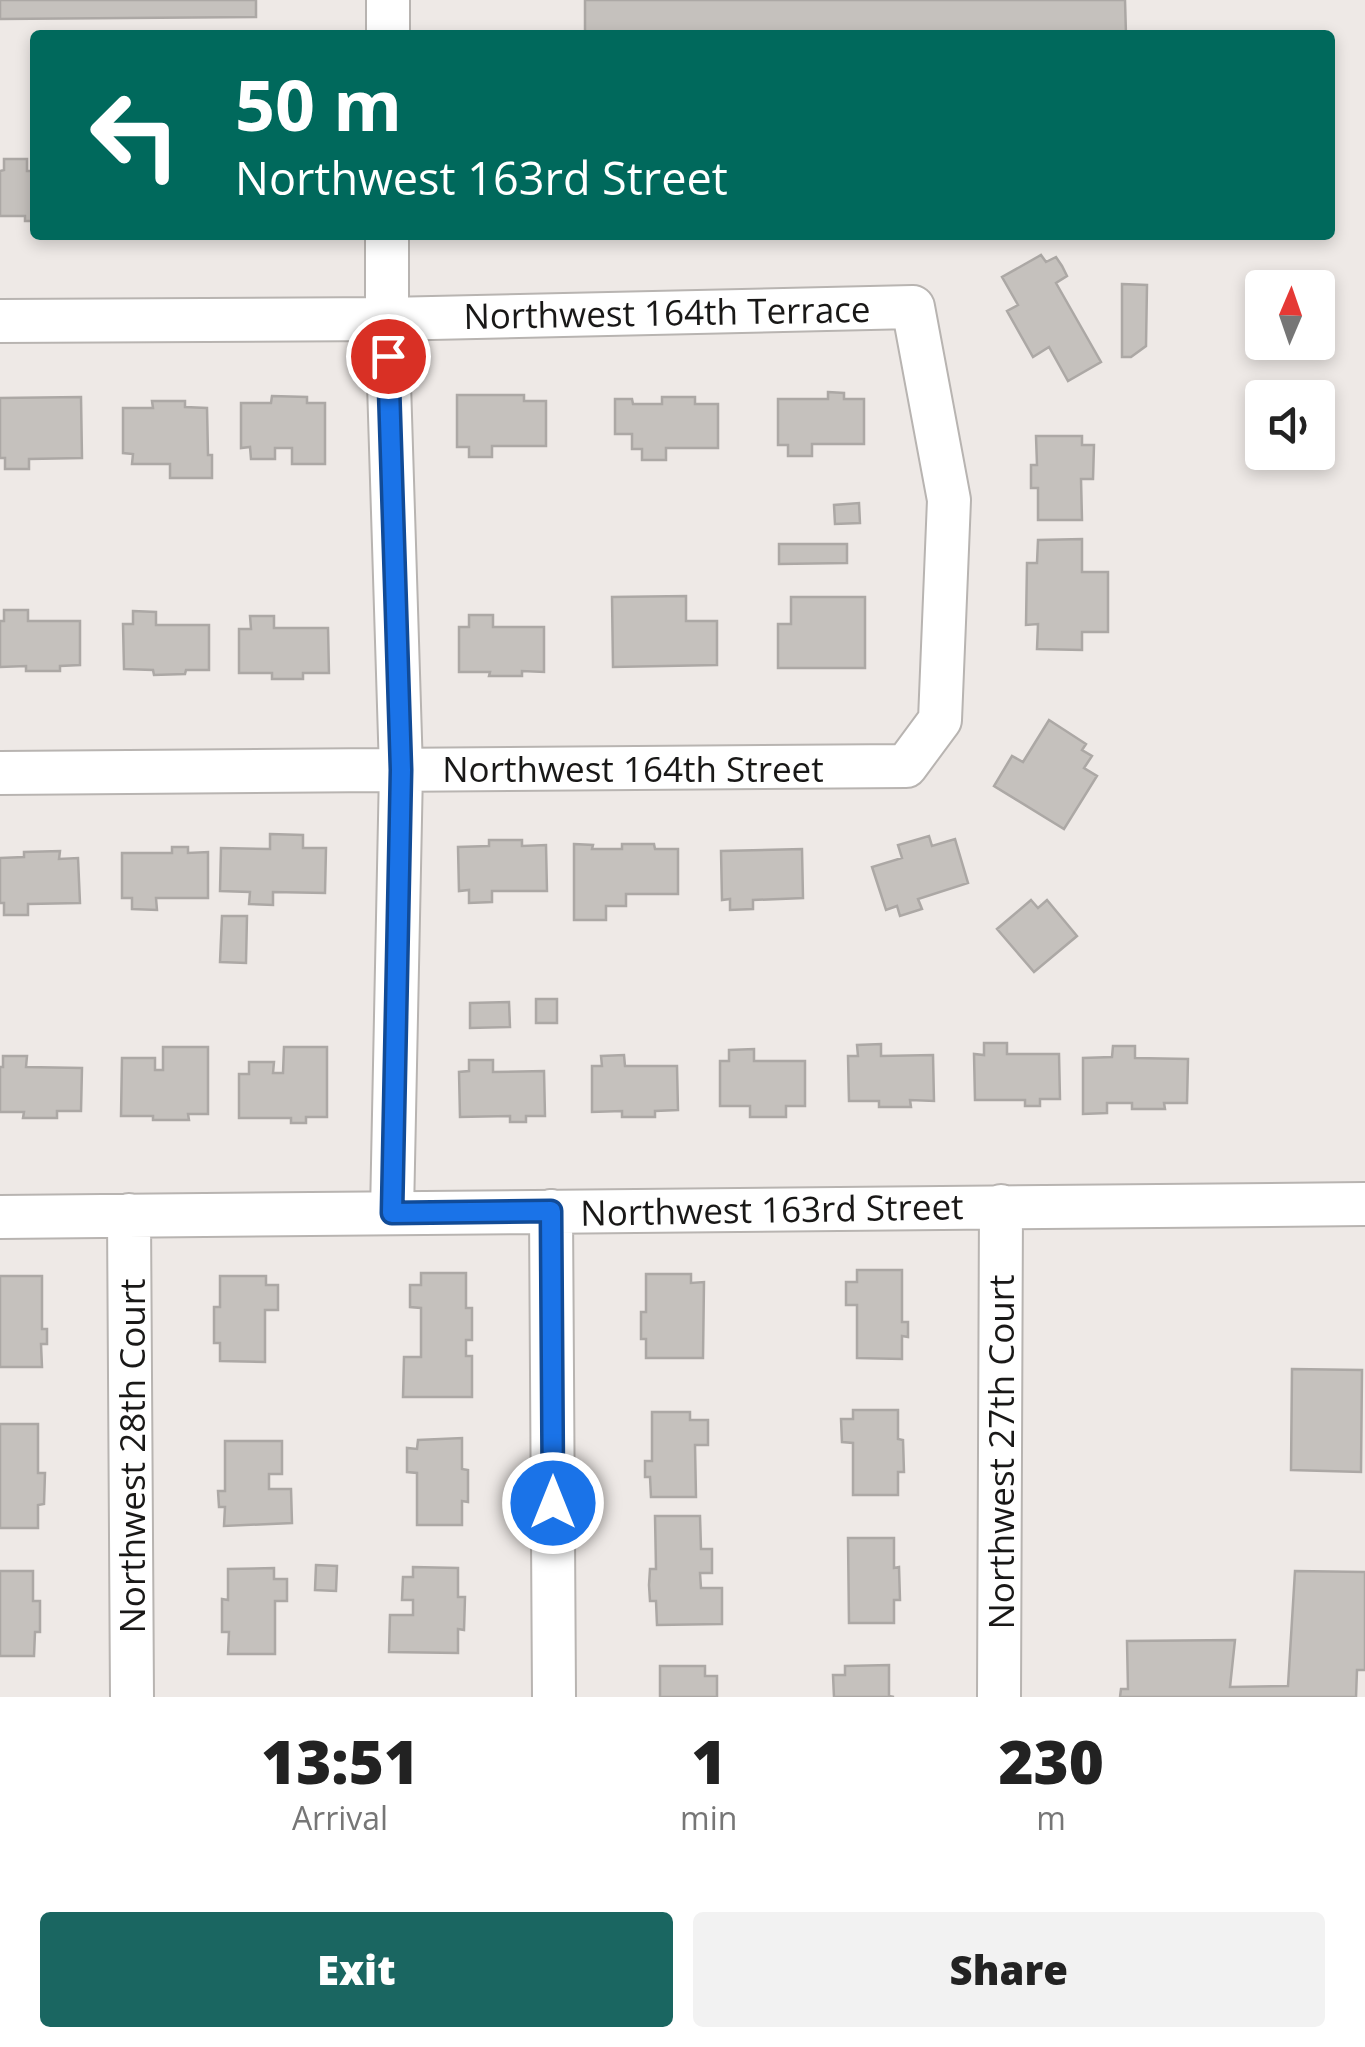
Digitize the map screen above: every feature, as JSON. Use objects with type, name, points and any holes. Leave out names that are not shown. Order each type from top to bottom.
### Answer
[{"type":"street","points":[[388,0],[388,30]]},
{"type":"street","points":[[387,240],[401,770],[392,1213]]},
{"type":"street","name":"Northwest 164th Terrace","points":[[0,320],[387,318],[913,307],[948,500],[940,720],[906,766]]},
{"type":"street","name":"Northwest 164th Street","points":[[0,773],[906,766]]},
{"type":"street","name":"Northwest 163rd Street","points":[[0,1217],[1365,1204]]},
{"type":"street","name":"Northwest 27th Court","points":[[999,1697],[1001,1206]]},
{"type":"street","points":[[551,1211],[554,1697]]},
{"type":"street","name":"Northwest 28th Court","points":[[129,1215],[132,1697]]},
{"type":"building","points":[[0,0],[256,0],[256,17],[0,19]]},
{"type":"building","points":[[585,0],[1125,0],[1126,30],[585,30]]},
{"type":"building","points":[[4,159],[27,159],[30,221],[25,221],[25,216],[0,216],[0,171],[4,170]]},
{"type":"building","points":[[1041,255],[1046,262],[1056,257],[1062,266],[1067,276],[1056,283],[1101,362],[1068,381],[1049,347],[1033,357],[1007,311],[1018,305],[1002,277]]},
{"type":"building","points":[[1122,284],[1147,285],[1146,346],[1131,357],[1122,357]]},
{"type":"building","points":[[828,392],[844,393],[844,399],[864,399],[864,444],[812,444],[812,456],[788,456],[788,445],[778,445],[778,399],[828,399]]},
{"type":"building","points":[[457,395],[524,395],[524,401],[546,401],[546,446],[492,446],[492,457],[469,457],[469,447],[457,447]]},
{"type":"building","points":[[272,396],[307,397],[307,403],[325,403],[325,464],[292,464],[292,448],[275,448],[275,459],[251,459],[250,447],[241,448],[241,403],[271,403]]},
{"type":"building","points":[[81,397],[82,458],[29,459],[29,469],[5,469],[5,458],[0,458],[0,398]]},
{"type":"building","points":[[662,397],[695,397],[695,404],[718,404],[718,448],[666,448],[666,460],[642,460],[642,449],[632,449],[632,434],[615,434],[615,399],[632,399],[633,404],[662,404]]},
{"type":"building","points":[[152,401],[185,401],[185,407],[207,408],[212,478],[170,478],[170,464],[132,464],[133,454],[123,453],[123,408],[153,408]]},
{"type":"building","points":[[1036,436],[1082,436],[1082,445],[1094,445],[1093,479],[1081,479],[1082,520],[1038,520],[1038,488],[1031,488],[1031,465],[1037,465]]},
{"type":"building","points":[[859,503],[860,523],[835,524],[834,505]]},
{"type":"building","points":[[1082,539],[1082,572],[1108,572],[1108,632],[1082,632],[1082,650],[1037,649],[1038,624],[1026,625],[1027,563],[1037,563],[1038,540]]},
{"type":"building","points":[[779,544],[847,544],[847,563],[779,564]]},
{"type":"building","points":[[686,596],[686,621],[717,621],[717,665],[613,667],[612,597]]},
{"type":"building","points":[[791,597],[865,597],[865,668],[778,668],[778,624],[791,624]]},
{"type":"building","points":[[4,610],[28,610],[28,621],[80,621],[80,665],[60,666],[60,671],[0,667],[0,621],[4,621]]},
{"type":"building","points":[[133,611],[156,612],[156,625],[209,625],[209,670],[154,675],[153,670],[124,669],[123,624],[133,624]]},
{"type":"building","points":[[469,615],[493,615],[493,627],[544,627],[544,672],[489,676],[490,672],[459,672],[459,627],[469,627]]},
{"type":"building","points":[[250,616],[274,616],[274,628],[328,628],[329,673],[303,673],[303,679],[272,679],[272,673],[239,673],[239,629],[251,629]]},
{"type":"building","points":[[1049,720],[1086,744],[1082,750],[1092,756],[1084,768],[1097,776],[1064,829],[994,786],[1012,756],[1023,762]]},
{"type":"building","points":[[270,834],[303,835],[303,848],[326,848],[325,893],[273,892],[273,905],[249,904],[250,892],[220,891],[221,848],[270,849]]},
{"type":"building","points":[[929,836],[932,846],[955,839],[968,883],[918,899],[922,909],[900,916],[897,906],[886,910],[872,867],[902,858],[898,845]]},
{"type":"building","points":[[489,840],[522,840],[522,846],[546,845],[547,891],[492,891],[492,902],[469,903],[469,890],[459,891],[458,847],[489,846]]},
{"type":"building","points":[[574,844],[593,845],[592,849],[654,844],[655,849],[678,849],[678,894],[626,894],[626,906],[606,906],[606,920],[574,920]]},
{"type":"building","points":[[172,847],[188,847],[188,853],[208,852],[208,898],[156,898],[157,910],[132,909],[132,898],[122,898],[122,853],[172,853]]},
{"type":"building","points":[[802,849],[803,898],[753,900],[753,909],[730,910],[730,899],[722,900],[721,851]]},
{"type":"building","points":[[60,851],[59,859],[78,858],[80,903],[28,904],[28,915],[4,915],[4,903],[0,903],[0,858],[24,857],[24,852]]},
{"type":"building","points":[[1031,900],[1038,908],[1047,900],[1077,936],[1034,972],[997,929]]},
{"type":"building","points":[[222,916],[247,916],[246,963],[220,962]]},
{"type":"building","points":[[536,999],[557,999],[557,1023],[536,1023]]},
{"type":"building","points":[[509,1002],[510,1027],[470,1028],[470,1003]]},
{"type":"building","points":[[984,1043],[1007,1043],[1007,1054],[1059,1054],[1060,1099],[1040,1099],[1040,1106],[1025,1106],[1025,1100],[975,1100],[974,1054],[984,1055]]},
{"type":"building","points":[[881,1044],[881,1056],[933,1055],[934,1101],[910,1100],[911,1107],[879,1107],[879,1101],[849,1101],[848,1056],[858,1056],[857,1045]]},
{"type":"building","points":[[1113,1046],[1135,1046],[1135,1058],[1188,1059],[1187,1103],[1164,1103],[1165,1109],[1132,1109],[1132,1103],[1107,1103],[1107,1113],[1083,1114],[1083,1058],[1112,1057]]},
{"type":"building","points":[[163,1047],[208,1047],[208,1114],[188,1114],[189,1120],[121,1116],[122,1058],[155,1058],[155,1070],[163,1070]]},
{"type":"building","points":[[284,1047],[327,1047],[327,1117],[306,1117],[306,1123],[291,1123],[291,1118],[239,1118],[239,1074],[249,1074],[249,1062],[274,1062],[273,1073],[283,1073]]},
{"type":"building","points":[[754,1049],[754,1061],[805,1061],[805,1106],[786,1106],[786,1117],[750,1117],[750,1106],[720,1106],[720,1061],[729,1061],[729,1050]]},
{"type":"building","points":[[624,1055],[625,1066],[677,1066],[678,1110],[655,1111],[655,1117],[622,1117],[622,1111],[592,1112],[592,1066],[602,1066],[601,1056]]},
{"type":"building","points":[[3,1056],[27,1056],[26,1067],[82,1068],[81,1111],[57,1111],[57,1118],[23,1118],[24,1112],[0,1112]]},
{"type":"building","points":[[469,1060],[493,1060],[493,1072],[544,1071],[545,1116],[526,1116],[526,1122],[510,1122],[510,1116],[460,1117],[459,1072],[469,1071]]},
{"type":"building","points":[[857,1270],[902,1270],[902,1322],[908,1322],[908,1337],[902,1336],[902,1359],[857,1358],[857,1305],[846,1305],[846,1282],[857,1282]]},
{"type":"building","points":[[421,1273],[466,1273],[466,1308],[472,1308],[472,1340],[466,1340],[466,1356],[472,1356],[472,1397],[403,1397],[404,1357],[421,1357],[421,1308],[410,1307],[410,1285],[421,1285]]},
{"type":"building","points":[[646,1274],[691,1274],[691,1283],[704,1282],[703,1358],[646,1358],[641,1312],[646,1312]]},
{"type":"building","points":[[0,1276],[42,1276],[42,1329],[47,1329],[47,1344],[41,1344],[42,1367],[0,1367]]},
{"type":"building","points":[[220,1276],[266,1276],[266,1285],[278,1285],[278,1310],[265,1310],[265,1362],[220,1361],[220,1343],[214,1343],[214,1307],[220,1307]]},
{"type":"building","points":[[1292,1369],[1362,1370],[1361,1472],[1291,1470]]},
{"type":"building","points":[[853,1410],[898,1410],[904,1472],[898,1472],[898,1495],[853,1495],[853,1443],[842,1442],[841,1419],[853,1419]]},
{"type":"building","points":[[652,1412],[690,1412],[690,1420],[708,1420],[708,1445],[695,1445],[696,1497],[651,1497],[645,1461],[652,1461]]},
{"type":"building","points":[[0,1424],[38,1424],[38,1473],[45,1473],[38,1528],[0,1528]]},
{"type":"building","points":[[462,1438],[468,1502],[462,1501],[462,1525],[417,1525],[417,1473],[407,1472],[407,1448],[417,1449],[418,1440]]},
{"type":"building","points":[[225,1441],[282,1441],[282,1474],[269,1474],[269,1489],[291,1489],[292,1523],[224,1526],[225,1507],[219,1507],[218,1491],[225,1491]]},
{"type":"building","points":[[655,1516],[700,1516],[701,1549],[712,1549],[712,1573],[700,1573],[701,1588],[722,1588],[722,1624],[657,1625],[656,1601],[650,1601],[649,1585],[650,1569],[656,1569]]},
{"type":"building","points":[[848,1538],[894,1538],[900,1600],[894,1600],[894,1623],[849,1623]]},
{"type":"building","points":[[316,1565],[337,1566],[336,1591],[315,1590]]},
{"type":"building","points":[[413,1567],[458,1568],[458,1597],[465,1597],[464,1630],[458,1629],[458,1653],[389,1652],[390,1615],[413,1615],[413,1600],[402,1600],[403,1577],[413,1577]]},
{"type":"building","points":[[274,1568],[274,1579],[287,1579],[287,1601],[275,1601],[275,1654],[228,1654],[229,1632],[222,1632],[222,1599],[228,1600],[228,1569]]},
{"type":"building","points":[[0,1571],[33,1571],[33,1601],[40,1601],[40,1632],[35,1632],[34,1656],[0,1656]]},
{"type":"building","points":[[1295,1571],[1365,1572],[1365,1670],[1357,1670],[1356,1697],[1120,1697],[1121,1689],[1128,1689],[1127,1641],[1235,1640],[1230,1687],[1288,1686]]},
{"type":"building","points":[[889,1665],[889,1696],[894,1697],[834,1697],[833,1675],[845,1675],[845,1666]]},
{"type":"building","points":[[660,1666],[705,1666],[705,1676],[717,1676],[717,1697],[660,1697]]},
{"type":"route","points":[[388,356],[401,770],[392,1213],[551,1211],[553,1503]]}]
